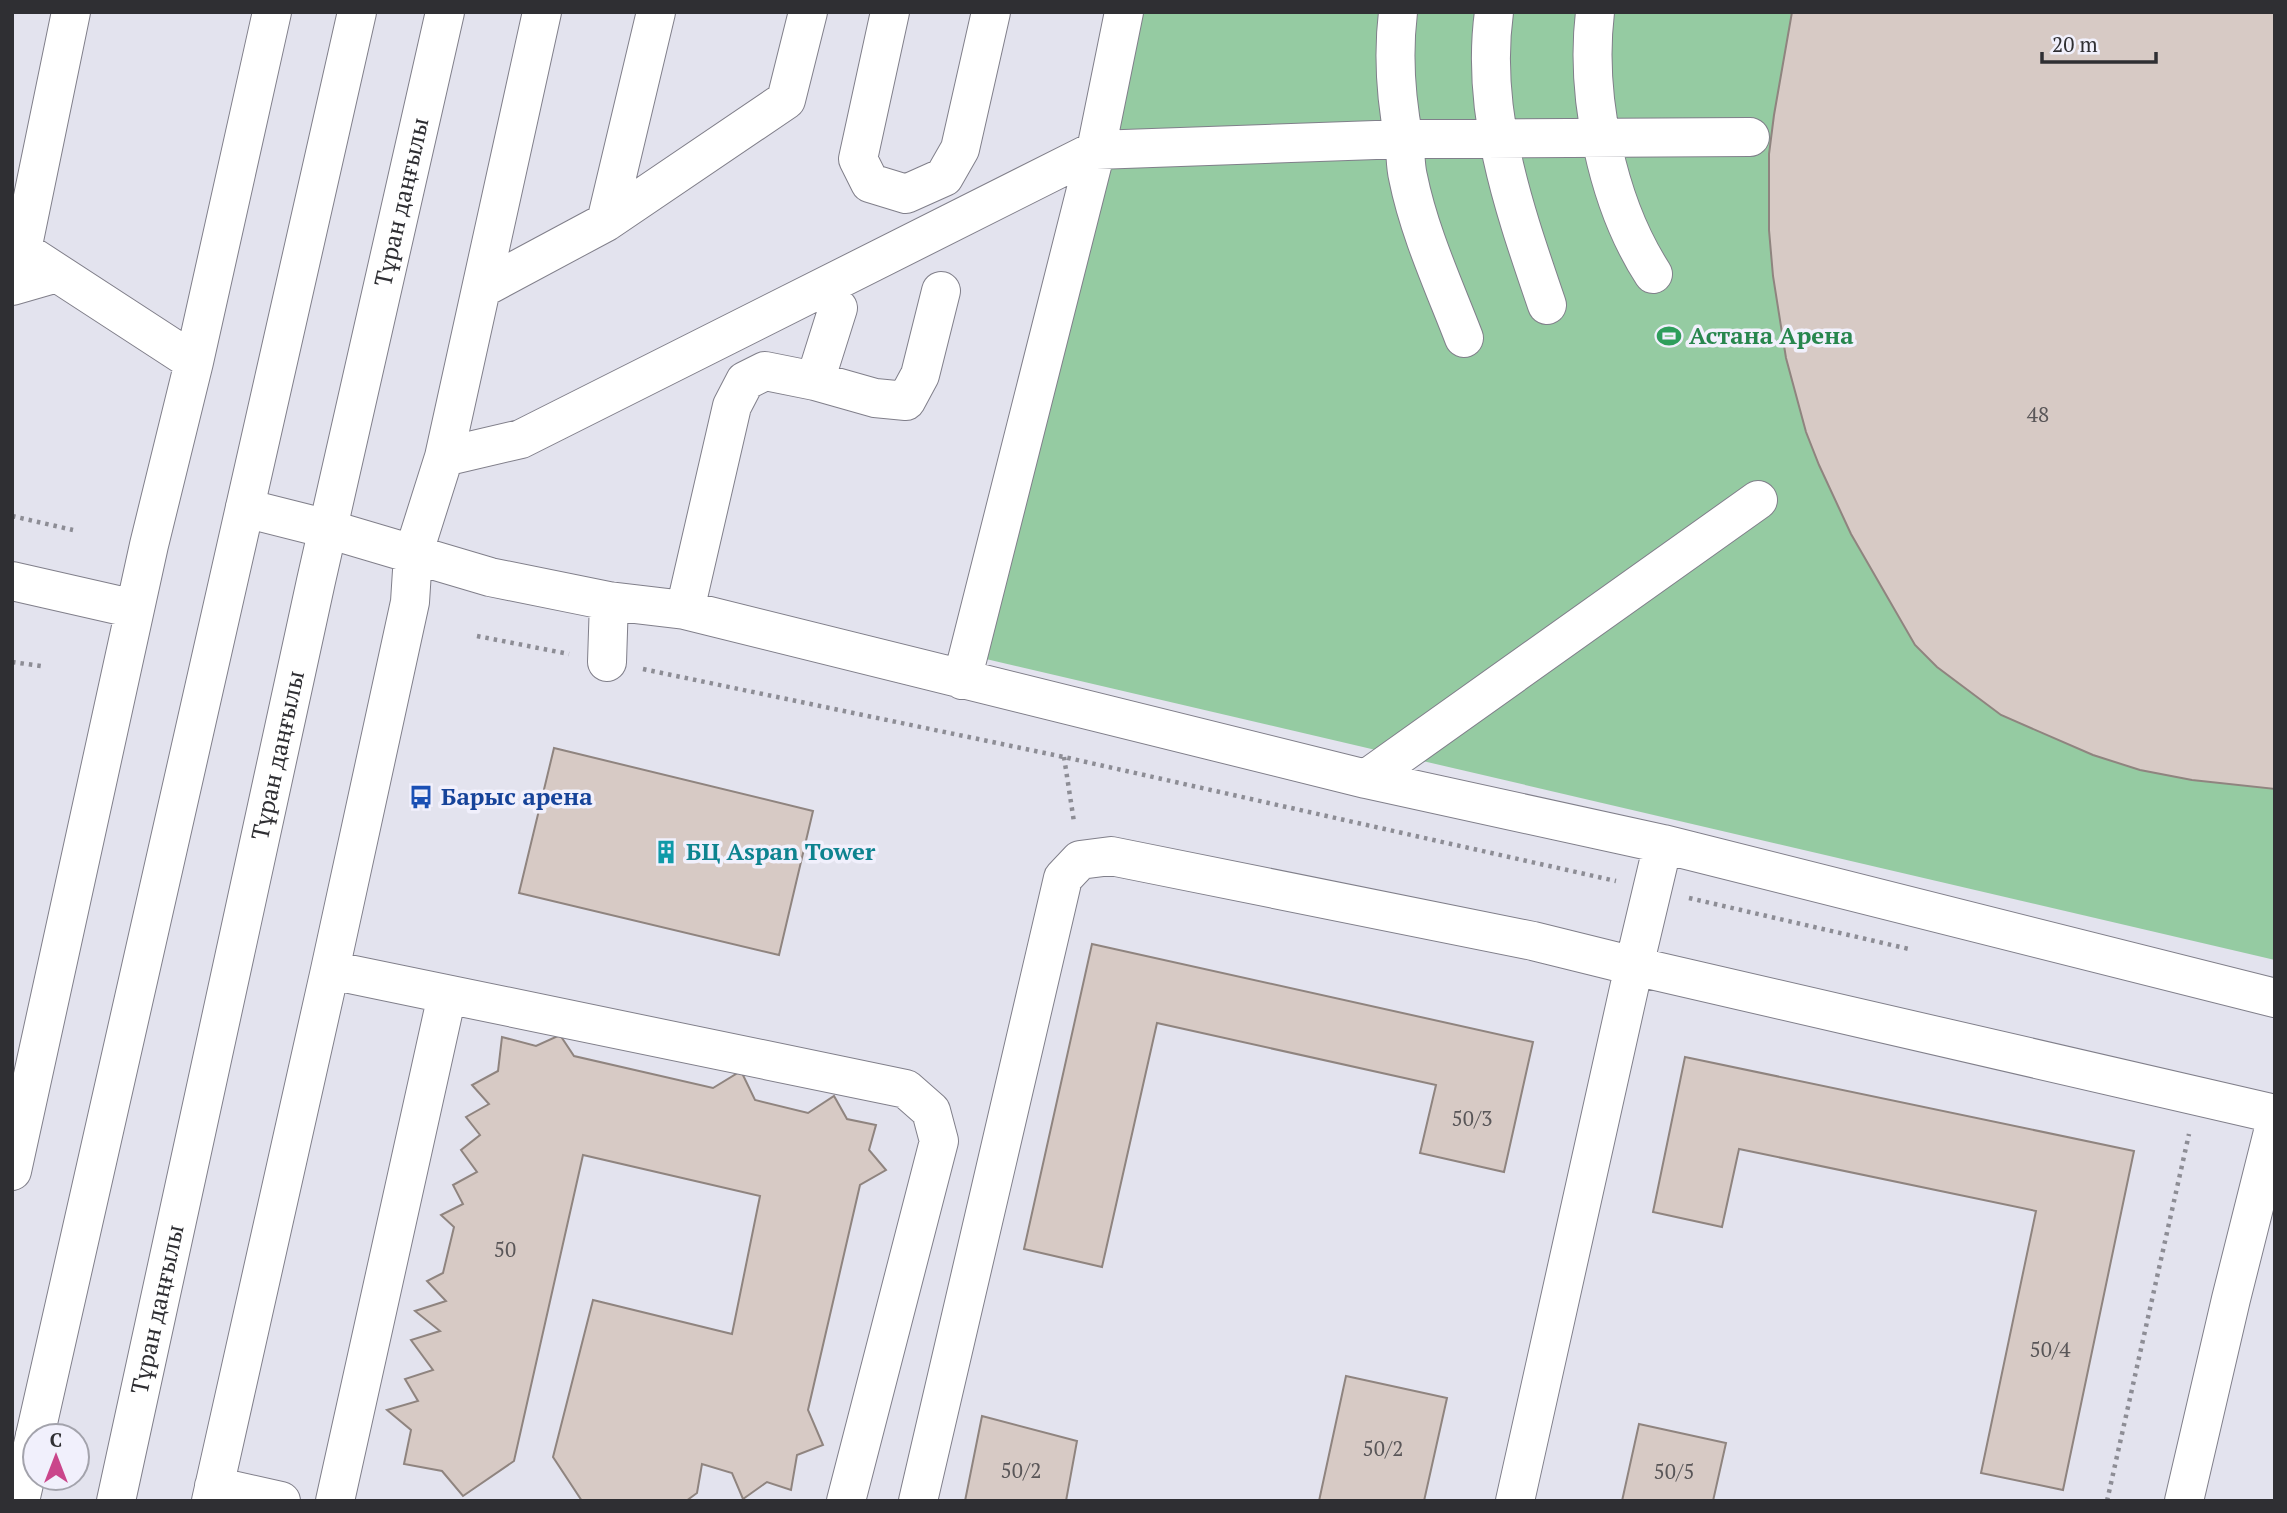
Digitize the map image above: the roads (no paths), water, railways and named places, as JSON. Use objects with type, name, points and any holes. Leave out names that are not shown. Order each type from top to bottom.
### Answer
[{"type":"main road","points":[[71,12],[16,262],[57,273],[194,362]]},
{"type":"main road","points":[[12,1171],[135,609],[194,362],[272,12]]},
{"type":"main road","points":[[38,1422],[357,12]]},
{"type":"main road","name":"Тұран даңғылы","points":[[116,1501],[328,529],[445,12]]},
{"type":"main road","points":[[281,1501],[213,1493],[410,603],[413,555],[444,457],[542,12]]},
{"type":"main road","points":[[606,222],[656,12]]},
{"type":"main road","points":[[481,289],[606,222],[786,100],[808,12]]},
{"type":"main road","points":[[890,12],[858,159],[870,183],[906,194],[944,177],[960,149],[991,12]]},
{"type":"main road","points":[[962,680],[1096,150],[1124,12]]},
{"type":"main road","points":[[1398,12],[1397,76],[1400,126],[1408,176],[1420,221],[1464,338]]},
{"type":"main road","points":[[1494,12],[1492,76],[1498,139],[1509,191],[1547,305]]},
{"type":"main road","points":[[1595,12],[1593,64],[1601,137],[1625,219],[1637,250],[1653,274]]},
{"type":"main road","points":[[444,457],[521,439],[1096,150],[1404,139],[1751,137]]},
{"type":"main road","points":[[685,610],[732,406],[745,381],[765,371],[815,381],[875,398],[906,401],[920,375],[941,291]]},
{"type":"main road","points":[[815,381],[838,308]]},
{"type":"main road","points":[[1366,779],[1758,500]]},
{"type":"main road","points":[[245,508],[328,529],[490,577],[609,601],[685,610],[1366,779],[1663,844],[2275,998]]},
{"type":"main road","points":[[12,581],[135,609]]},
{"type":"main road","points":[[607,662],[609,601]]},
{"type":"main road","points":[[1515,1501],[1663,844]]},
{"type":"main road","points":[[918,1501],[1063,878],[1080,860],[1111,856],[1533,941],[2275,1114]]},
{"type":"main road","points":[[330,970],[906,1089],[931,1111],[939,1141],[846,1501]]},
{"type":"main road","points":[[335,1501],[447,995]]},
{"type":"main road","points":[[2184,1501],[2275,1124]]},
{"type":"place","name":"Астана Арена","points":[[1669,336]]},
{"type":"place","name":"Барыс арена","points":[[421,797]]},
{"type":"place","name":"БЦ Aspan Tower","points":[[666,852]]}]
